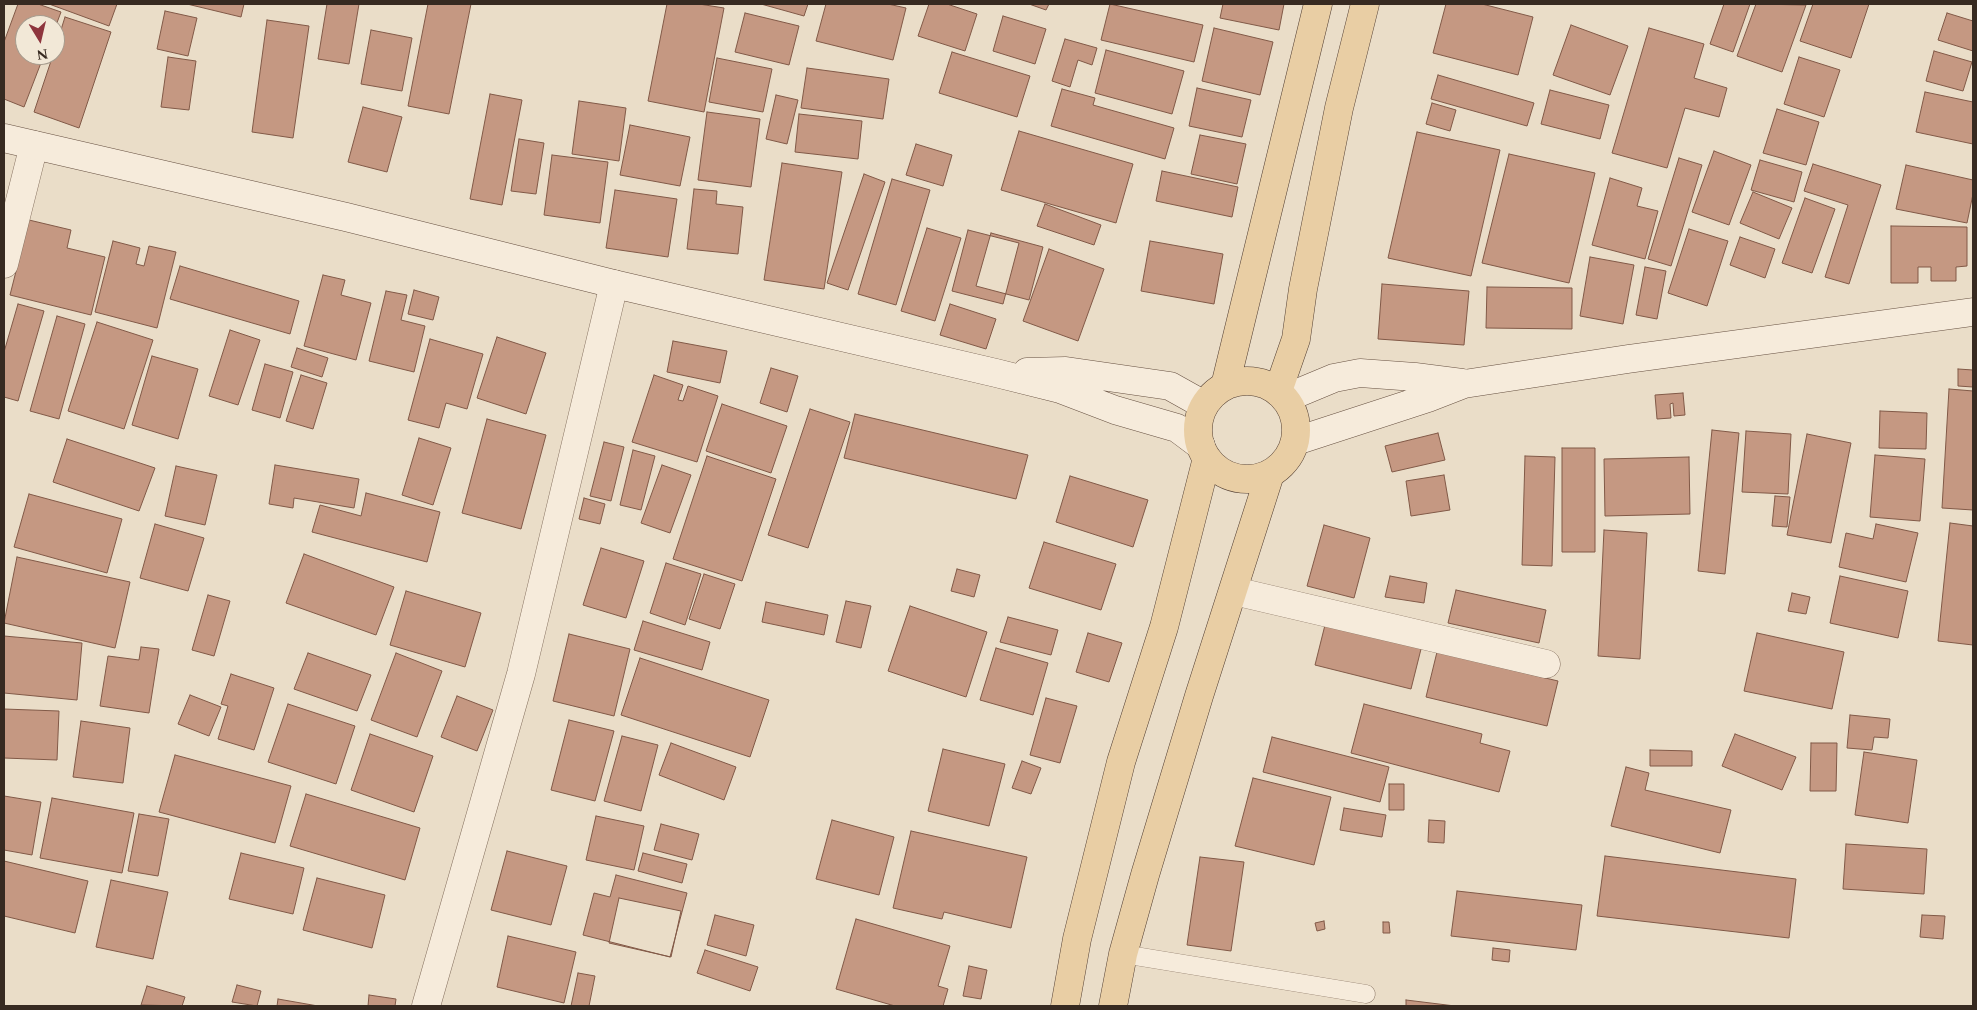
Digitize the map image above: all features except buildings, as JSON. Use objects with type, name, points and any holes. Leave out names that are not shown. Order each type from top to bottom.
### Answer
[{"type":"main road","points":[[1224,386],[1318,4]]},
{"type":"main road","points":[[1282,394],[1296,339],[1303,289],[1339,108],[1365,4]]},
{"type":"main road","points":[[1238,381],[1252,381],[1266,384],[1282,394],[1294,411],[1297,426],[1296,441],[1290,455],[1282,466],[1270,474],[1243,479],[1229,475],[1217,468],[1204,452],[1198,432],[1199,418],[1204,405],[1213,394],[1224,386],[1238,381]]},
{"type":"main road","points":[[1066,1006],[1077,940],[1120,762],[1164,626],[1204,452]]},
{"type":"main road","points":[[1113,1006],[1123,954],[1199,696],[1270,474]]},
{"type":"street","points":[[4,138],[346,217],[614,284],[996,372],[1060,389],[1115,410],[1177,428],[1204,452]]},
{"type":"street","points":[[4,264],[34,145]]},
{"type":"street","points":[[426,1006],[521,674],[614,284]]},
{"type":"street","points":[[1296,441],[1428,398],[1464,384],[1628,359],[1973,312]]},
{"type":"street","points":[[996,372],[1066,371],[1170,386],[1204,405]]},
{"type":"street","points":[[1282,394],[1334,378],[1360,373],[1415,377],[1464,384]]},
{"type":"street","points":[[1234,591],[1546,664]]},
{"type":"lane","points":[[1123,954],[1366,994]]}]
